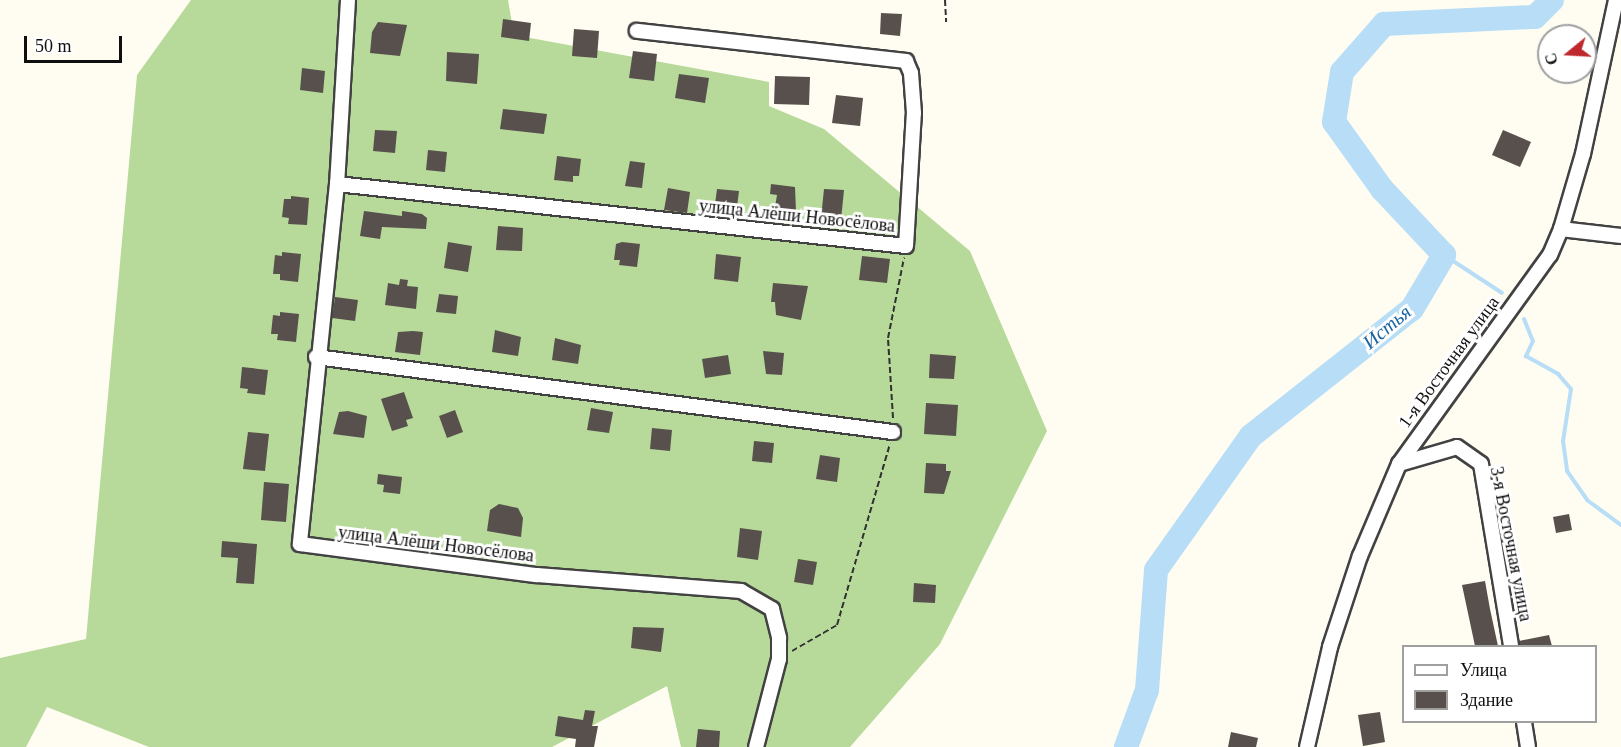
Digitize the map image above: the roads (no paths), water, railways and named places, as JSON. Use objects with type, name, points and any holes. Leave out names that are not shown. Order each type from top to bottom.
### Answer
[{"type":"street","name":"улица Алёши Новосёлова","points":[[348,0],[337,184],[316,357],[300,544],[537,575],[741,591],[772,609],[779,659],[756,747]]},
{"type":"street","name":"1-я Восточная улица","points":[[1307,747],[1336,627],[1360,556],[1399,464],[1550,255],[1561,229],[1583,154],[1616,0]]},
{"type":"street","name":"улица Алёши Новосёлова","points":[[337,184],[906,246],[914,113],[911,73],[906,61],[637,32]]},
{"type":"street","points":[[1561,229],[1621,236]]},
{"type":"street","points":[[316,357],[893,432]]},
{"type":"street","name":"3-я Восточная улица","points":[[1399,464],[1457,447],[1480,464],[1511,645]]},
{"type":"street","points":[[1524,723],[1528,747]]},
{"type":"waterway","name":"Истья","points":[[1126,747],[1147,690],[1156,570],[1251,436],[1412,309],[1444,255],[1382,189],[1334,122],[1342,72],[1384,24],[1535,17],[1552,0]]},
{"type":"waterway","points":[[1444,255],[1502,293]]},
{"type":"waterway","points":[[1524,319],[1533,341],[1526,356],[1558,374],[1571,389],[1563,441],[1567,471],[1587,500],[1621,525]]}]
